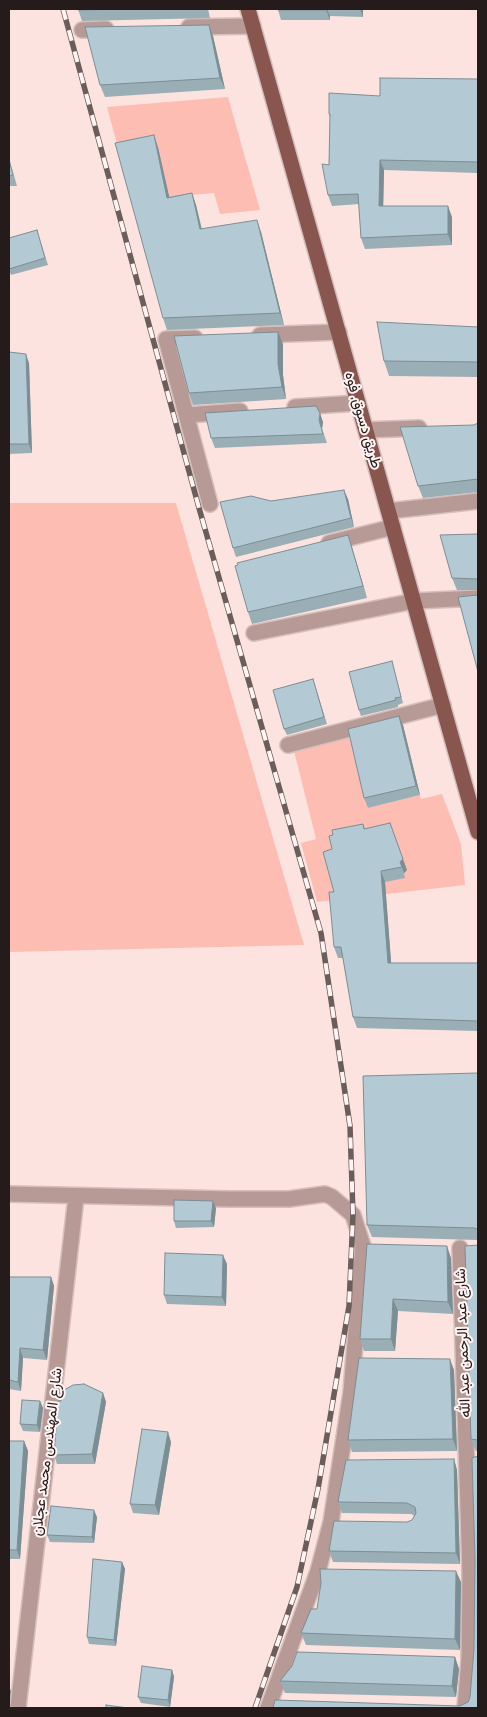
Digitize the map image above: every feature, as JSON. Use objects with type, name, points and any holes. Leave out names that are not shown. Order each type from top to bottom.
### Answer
[{"type":"main road","name":"طريق دسوق, فوه","points":[[248,9],[478,832]]},
{"type":"street","points":[[177,28],[253,26]]},
{"type":"street","points":[[82,30],[120,29]]},
{"type":"street","points":[[243,336],[338,332]]},
{"type":"street","points":[[205,338],[166,340],[210,504]]},
{"type":"street","points":[[282,408],[358,403]]},
{"type":"street","points":[[187,415],[254,410]]},
{"type":"street","points":[[366,430],[431,428]]},
{"type":"street","points":[[389,511],[478,501]]},
{"type":"street","points":[[319,546],[393,528]]},
{"type":"street","points":[[254,634],[414,601],[478,598]]},
{"type":"street","points":[[288,745],[443,705]]},
{"type":"street","points":[[10,1194],[76,1197],[281,1199],[325,1194],[332,1197],[353,1216],[368,1246],[358,1360],[350,1392],[331,1522],[294,1654],[273,1704]]},
{"type":"street","name":"شارع المهندس محمد عجلان","points":[[18,1708],[76,1197]]},
{"type":"street","name":"شارع عبد الرحمن عبد الله","points":[[465,1708],[467,1460],[458,1361],[455,1248],[478,1249]]},
{"type":"street","points":[[340,1460],[359,1460]]},
{"type":"street","points":[[331,1522],[349,1522]]},
{"type":"street","points":[[318,1571],[337,1571]]},
{"type":"street","points":[[446,1707],[465,1708]]},
{"type":"shaded area","points":[[228,97],[260,210],[220,214],[214,193],[169,197],[158,147],[120,155],[107,107]]},
{"type":"shaded area","points":[[9,503],[176,503],[304,945],[9,952]]},
{"type":"shaded area","points":[[351,738],[368,808],[420,795],[421,799],[442,794],[461,844],[465,885],[317,902],[301,843],[316,839],[294,751]]},
{"type":"building","points":[[78,9],[128,9],[78,10]]},
{"type":"building","points":[[326,9],[326,10],[278,10]]},
{"type":"building","points":[[209,25],[220,78],[100,85],[85,27]]},
{"type":"building","points":[[380,78],[478,79],[478,162],[380,160],[379,206],[448,206],[448,234],[361,238],[358,194],[328,195],[322,164],[329,165],[329,93],[380,96]]},
{"type":"building","points":[[154,135],[167,198],[192,193],[200,229],[257,220],[280,313],[163,318],[115,143]]},
{"type":"building","points":[[9,160],[13,175],[9,176]]},
{"type":"building","points":[[37,230],[45,258],[9,269],[9,238]]},
{"type":"building","points":[[377,322],[478,327],[478,362],[384,361]]},
{"type":"building","points":[[278,332],[278,364],[282,387],[189,393],[174,336]]},
{"type":"building","points":[[9,352],[26,354],[29,444],[9,444]]},
{"type":"building","points":[[316,406],[320,413],[319,420],[323,434],[211,438],[205,413]]},
{"type":"building","points":[[478,423],[478,479],[418,486],[400,427],[474,425]]},
{"type":"building","points":[[344,490],[351,518],[233,548],[220,502],[251,496],[271,501]]},
{"type":"building","points":[[478,534],[478,579],[452,578],[440,535]]},
{"type":"building","points":[[348,535],[363,586],[248,612],[235,566],[238,565],[237,563]]},
{"type":"building","points":[[478,595],[478,672],[458,597]]},
{"type":"building","points":[[392,661],[401,697],[359,710],[349,672]]},
{"type":"building","points":[[313,679],[324,717],[284,729],[273,690]]},
{"type":"building","points":[[399,716],[416,786],[364,798],[348,729]]},
{"type":"building","points":[[390,823],[403,859],[400,862],[402,867],[381,871],[388,963],[478,963],[478,1021],[353,1017],[341,947],[334,947],[329,892],[334,892],[323,852],[332,849],[329,836],[333,835],[332,830],[363,824],[364,829]]},
{"type":"building","points":[[478,1073],[478,1229],[367,1225],[363,1076]]},
{"type":"building","points":[[174,1200],[213,1201],[211,1221],[174,1221]]},
{"type":"building","points":[[367,1244],[447,1246],[448,1302],[393,1299],[391,1339],[360,1339]]},
{"type":"building","points":[[478,1245],[478,1440],[471,1439],[465,1246]]},
{"type":"building","points":[[165,1253],[223,1255],[222,1297],[164,1295]]},
{"type":"building","points":[[9,1277],[51,1277],[43,1350],[20,1348],[18,1382],[9,1380]]},
{"type":"building","points":[[359,1358],[450,1359],[453,1439],[348,1440]]},
{"type":"building","points":[[84,1384],[103,1393],[92,1454],[54,1455],[58,1401],[61,1401],[64,1390],[73,1385]]},
{"type":"building","points":[[22,1400],[40,1401],[37,1425],[20,1424]]},
{"type":"building","points":[[142,1429],[168,1432],[155,1505],[130,1504]]},
{"type":"building","points":[[9,1441],[24,1441],[17,1550],[9,1550]]},
{"type":"building","points":[[478,1456],[478,1708],[273,1708],[275,1700],[460,1706],[468,1702],[474,1649],[475,1561],[472,1458]]},
{"type":"building","points":[[454,1459],[456,1553],[329,1551],[334,1521],[407,1522],[412,1520],[416,1513],[415,1507],[407,1503],[338,1502],[346,1460]]},
{"type":"building","points":[[51,1506],[94,1510],[92,1537],[47,1535]]},
{"type":"building","points":[[93,1559],[122,1562],[114,1640],[87,1637]]},
{"type":"building","points":[[320,1569],[456,1571],[455,1639],[301,1633],[311,1609],[317,1609],[321,1583]]},
{"type":"building","points":[[297,1652],[455,1657],[452,1686],[280,1681],[292,1666]]},
{"type":"building","points":[[142,1666],[172,1670],[168,1700],[138,1697]]},
{"type":"building","points":[[106,1705],[128,1708],[106,1708]]},
{"type":"railway","points":[[63,9],[199,508],[321,933],[350,1126],[353,1215],[349,1306],[318,1489],[297,1587],[255,1708]]}]
